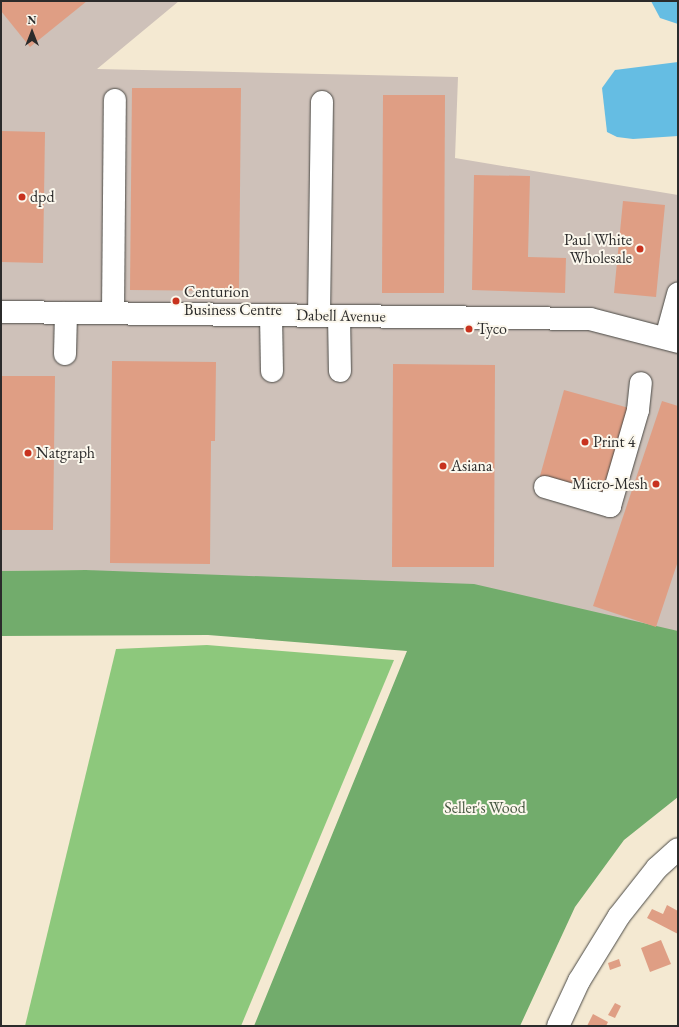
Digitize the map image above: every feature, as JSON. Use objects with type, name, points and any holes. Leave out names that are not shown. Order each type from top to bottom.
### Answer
[{"type":"street","points":[[113,314],[115,100]]},
{"type":"street","points":[[322,102],[329,316],[340,371]]},
{"type":"street","points":[[672,340],[678,294]]},
{"type":"street","name":"Dabell Avenue","points":[[1,312],[590,319],[672,340]]},
{"type":"street","points":[[65,354],[66,313]]},
{"type":"street","points":[[272,315],[272,370]]},
{"type":"street","points":[[545,487],[610,506],[638,410],[640,383]]},
{"type":"street","points":[[558,1026],[580,981],[619,916],[657,868],[678,849]]},
{"type":"shaded area","points":[[1,1],[179,1],[97,69],[458,77],[455,158],[678,195],[678,642],[86,570],[1,571]]},
{"type":"green space","name":"Seller's Wood","points":[[86,570],[474,584],[678,631],[678,797],[624,840],[575,907],[520,1026],[254,1026],[407,651],[208,635],[1,636],[1,571]]},
{"type":"green space","points":[[207,645],[394,660],[241,1026],[25,1026],[116,649]]},
{"type":"water","points":[[651,1],[678,1],[678,24],[660,18]]},
{"type":"water","points":[[678,62],[678,136],[633,139],[617,137],[607,132],[602,88],[615,70]]},
{"type":"building","points":[[1,1],[87,1],[30,47],[1,11]]},
{"type":"building","points":[[132,88],[241,88],[239,291],[130,290]]},
{"type":"building","points":[[383,95],[445,95],[444,293],[382,293]]},
{"type":"building","name":"dpd","points":[[1,131],[45,132],[43,263],[1,262]]},
{"type":"building","points":[[474,175],[530,176],[528,257],[566,258],[565,293],[472,290]]},
{"type":"building","name":"Paul White Wholesale","points":[[623,201],[665,205],[656,297],[614,293]]},
{"type":"building","points":[[112,361],[216,362],[215,441],[211,441],[210,564],[110,563]]},
{"type":"building","name":"Asiana","points":[[393,364],[495,365],[494,567],[392,567]]},
{"type":"building","name":"Natgraph","points":[[1,376],[55,376],[53,530],[1,530]]},
{"type":"building","name":"Print 4","points":[[564,390],[629,408],[606,494],[540,476]]},
{"type":"building","name":"Micro-Mesh","points":[[662,401],[678,406],[678,561],[656,627],[593,606]]},
{"type":"building","points":[[667,905],[678,911],[678,934],[647,918],[652,909],[663,914]]},
{"type":"building","points":[[661,940],[671,964],[650,972],[641,948]]},
{"type":"building","points":[[619,959],[621,966],[610,970],[608,963]]},
{"type":"building","points":[[615,1003],[621,1006],[615,1018],[608,1015]]},
{"type":"building","points":[[593,1014],[608,1022],[606,1026],[587,1026]]},
{"type":"place","name":"dpd","points":[[22,197]]},
{"type":"place","name":"Paul White Wholesale","points":[[640,249]]},
{"type":"place","name":"Centurion Business Centre","points":[[176,301]]},
{"type":"place","name":"Tyco","points":[[469,329]]},
{"type":"place","name":"Print 4","points":[[585,442]]},
{"type":"place","name":"Natgraph","points":[[28,453]]},
{"type":"place","name":"Asiana","points":[[443,466]]},
{"type":"place","name":"Micro-Mesh","points":[[656,484]]}]
